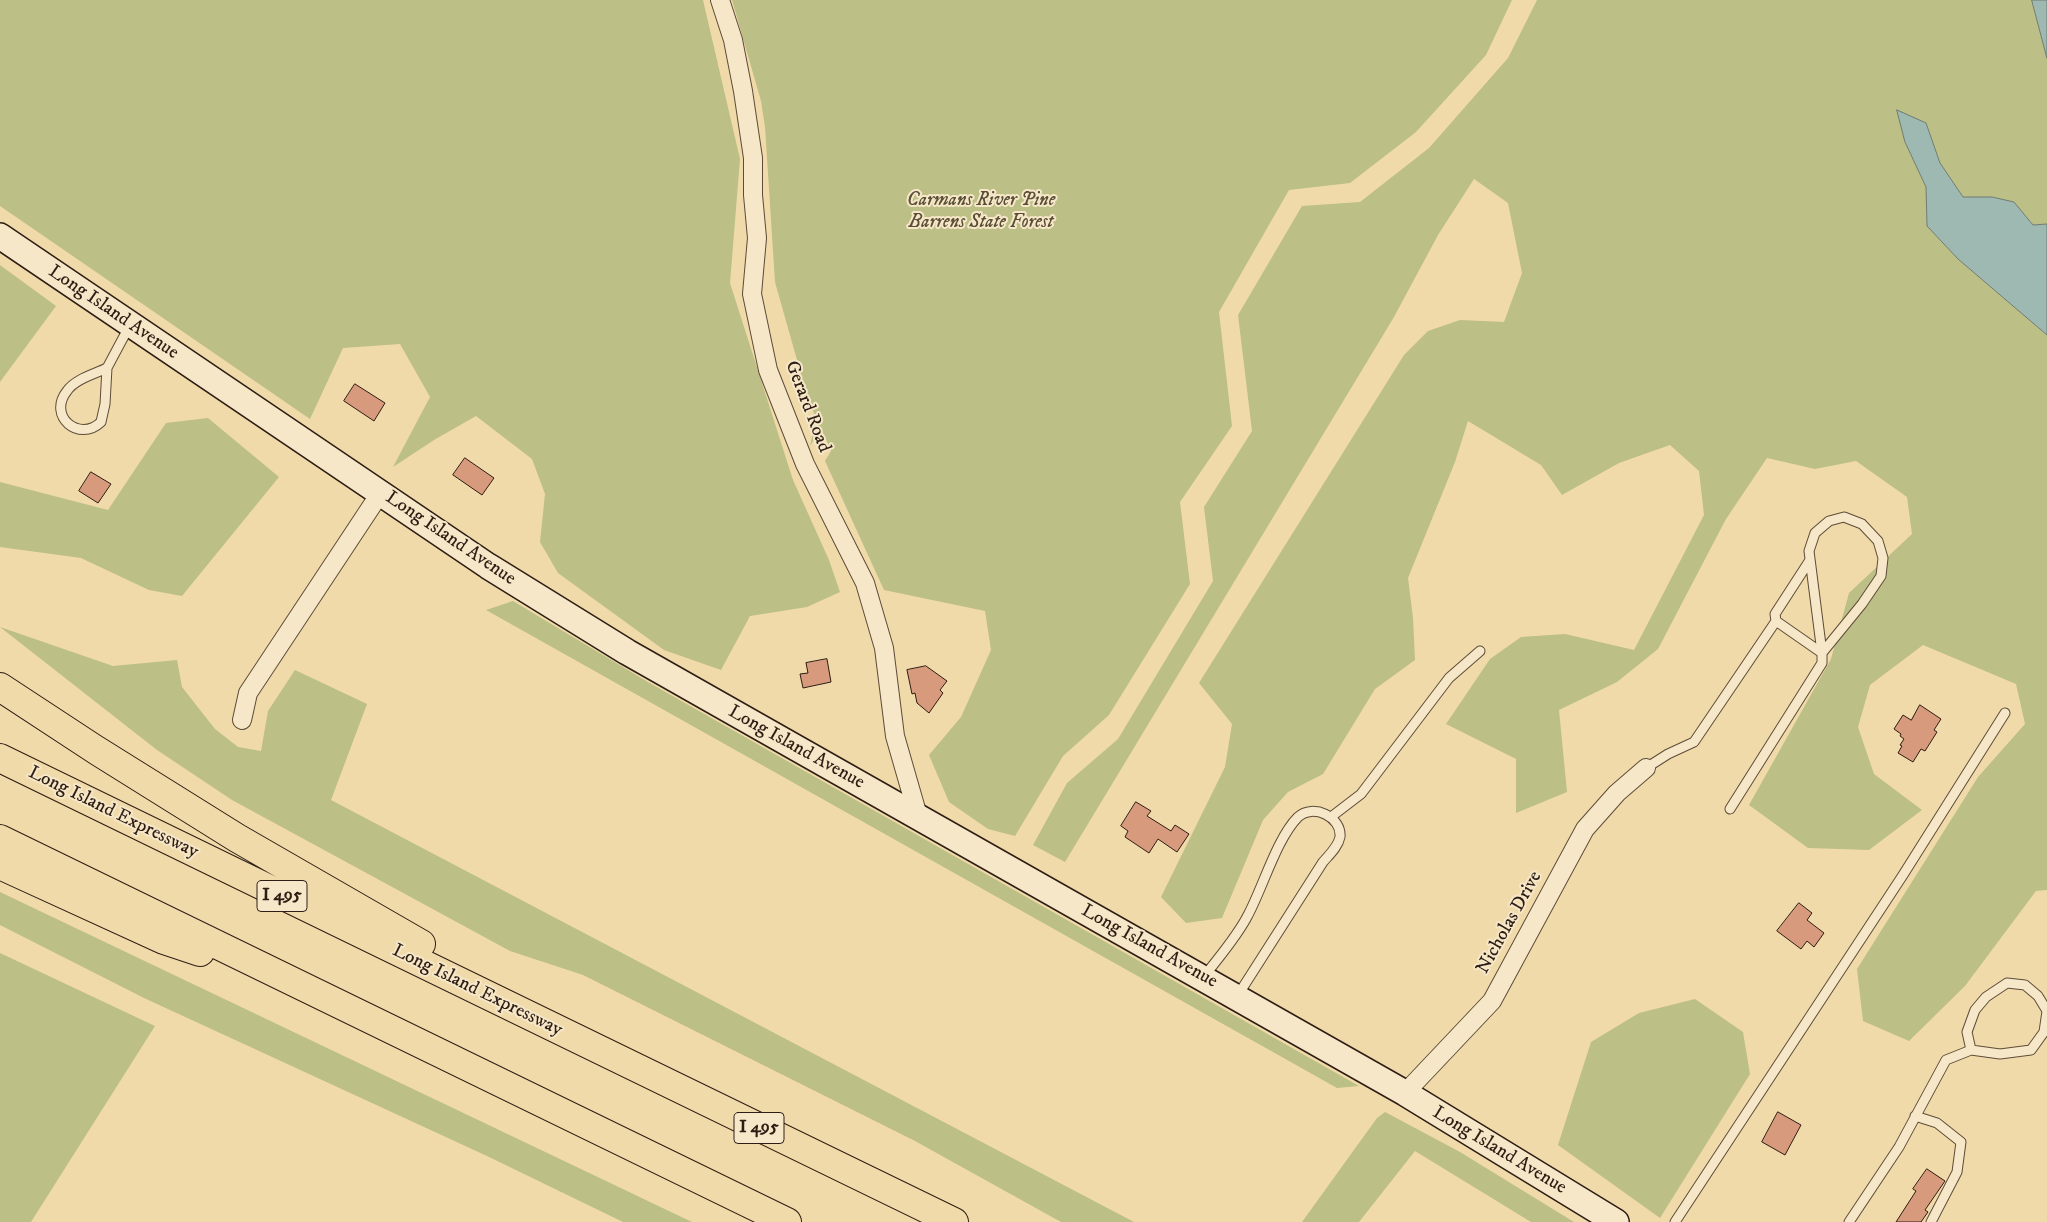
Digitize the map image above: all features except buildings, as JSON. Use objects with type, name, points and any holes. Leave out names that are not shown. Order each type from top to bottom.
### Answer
[{"type":"highway","points":[[0,687],[119,765],[237,838],[447,958],[564,1033]]},
{"type":"highway","name":"Long Island Expressway","points":[[0,758],[954,1222]]},
{"type":"highway","points":[[0,838],[787,1222]]},
{"type":"highway","points":[[0,865],[164,940],[306,988]]},
{"type":"street","name":"Gerard Road","points":[[720,0],[733,40],[743,91],[752,158],[753,195],[758,238],[752,294],[768,370],[805,464],[865,583],[884,648],[895,736],[918,816]]},
{"type":"street","name":"Long Island Avenue","points":[[0,236],[488,566],[627,652],[1404,1093],[1616,1222]]},
{"type":"street","points":[[242,720],[248,693],[381,492]]},
{"type":"street","name":"Nicholas Drive","points":[[1404,1093],[1492,1001],[1586,829],[1618,793],[1646,768]]},
{"type":"lane","points":[[108,368],[82,380],[67,390],[62,400],[60,412],[68,424],[79,430],[91,430],[101,422],[108,385],[108,368],[131,325]]},
{"type":"lane","points":[[1730,809],[1822,663],[1808,551],[1815,533],[1829,521],[1844,517],[1862,524],[1878,540],[1883,558],[1881,576],[1862,604],[1822,653]]},
{"type":"lane","points":[[1646,768],[1668,754],[1694,742],[1776,621],[1775,614],[1810,560]]},
{"type":"lane","points":[[1776,621],[1822,653]]},
{"type":"lane","points":[[1331,817],[1361,794],[1449,678],[1480,651]]},
{"type":"lane","points":[[1676,1222],[1806,1020],[1903,875],[2005,713]]},
{"type":"lane","points":[[1203,978],[1248,917],[1280,844],[1298,817],[1305,812],[1314,811],[1331,817],[1338,827],[1340,835],[1338,844],[1323,862],[1237,997]]},
{"type":"lane","points":[[1849,1222],[1884,1170],[1946,1060],[1971,1050],[2000,1054],[2031,1050],[2044,1032],[2047,1010],[2038,996],[2025,985],[2007,983],[1986,997],[1975,1010],[1967,1032],[1971,1050]]},
{"type":"lane","points":[[1915,1116],[1937,1123],[1961,1142],[1957,1172],[1931,1222]]},
{"type":"green space","points":[[0,0],[703,0],[740,159],[730,283],[793,480],[829,560],[840,592],[807,607],[750,616],[721,670],[664,650],[558,573],[540,542],[545,494],[532,459],[476,416],[434,440],[393,467],[430,397],[400,344],[343,348],[310,419],[0,206]]},
{"type":"green space","name":"Carmans River Pine Barrens State Forest","points":[[732,0],[1512,0],[1486,55],[1416,132],[1350,183],[1289,190],[1219,312],[1232,426],[1180,502],[1190,584],[1109,715],[1063,756],[1015,836],[988,829],[949,802],[929,755],[961,717],[991,650],[985,611],[884,590],[825,461],[831,451],[821,428],[810,446],[816,418],[808,399],[775,282],[765,127],[761,101]]},
{"type":"green space","points":[[1537,0],[2032,0],[2047,58],[2047,224],[2033,225],[2014,202],[1992,197],[1963,197],[1940,163],[1926,123],[1905,142],[1926,187],[1927,226],[1958,259],[2047,335],[2047,890],[2036,891],[1965,986],[1909,1041],[1863,1021],[1857,969],[1978,777],[2025,724],[2016,684],[1923,645],[1870,685],[1858,727],[1874,774],[1922,810],[1869,850],[1808,848],[1749,805],[1831,659],[1849,593],[1912,534],[1907,497],[1856,461],[1815,469],[1767,458],[1726,519],[1658,649],[1617,682],[1559,710],[1567,792],[1516,813],[1516,759],[1446,724],[1490,659],[1521,637],[1565,634],[1634,650],[1704,515],[1699,471],[1670,445],[1619,463],[1562,495],[1541,465],[1468,421],[1455,462],[1408,578],[1413,618],[1415,660],[1375,689],[1323,774],[1288,792],[1263,820],[1222,918],[1186,923],[1161,897],[1225,767],[1232,724],[1199,683],[1404,355],[1428,331],[1460,320],[1504,322],[1522,273],[1508,203],[1474,179],[1438,235],[1394,317],[1065,862],[1033,845],[1067,783],[1118,739],[1213,581],[1204,507],[1252,431],[1238,315],[1302,206],[1360,202],[1429,148],[1508,58]]},
{"type":"green space","points":[[0,265],[56,306],[0,382]]},
{"type":"green space","points":[[208,418],[279,477],[182,596],[149,590],[81,558],[0,547],[0,482],[108,510],[166,423]]},
{"type":"green space","points":[[513,601],[648,682],[1359,1086],[1337,1088],[486,610]]},
{"type":"green space","points":[[0,627],[113,666],[177,660],[182,687],[215,729],[238,747],[261,751],[268,711],[295,670],[367,704],[331,800],[1134,1222],[1061,1222],[915,1141],[583,975],[510,951],[232,800],[157,750]]},
{"type":"green space","points":[[0,892],[692,1222],[623,1222],[487,1156],[144,998],[0,925]]},
{"type":"green space","points":[[0,953],[155,1026],[31,1222],[0,1222]]},
{"type":"green space","points":[[1695,999],[1743,1032],[1750,1074],[1660,1218],[1558,1145],[1591,1042],[1639,1013]]},
{"type":"green space","points":[[1385,1112],[1460,1152],[1574,1222],[1531,1222],[1415,1151],[1359,1222],[1302,1222],[1377,1118]]},
{"type":"water","points":[[2032,0],[2047,0],[2047,58]]},
{"type":"water","points":[[1897,110],[1926,123],[1940,163],[1963,197],[1992,197],[2014,202],[2033,225],[2047,224],[2047,335],[1958,259],[1927,226],[1926,187],[1905,142]]}]
